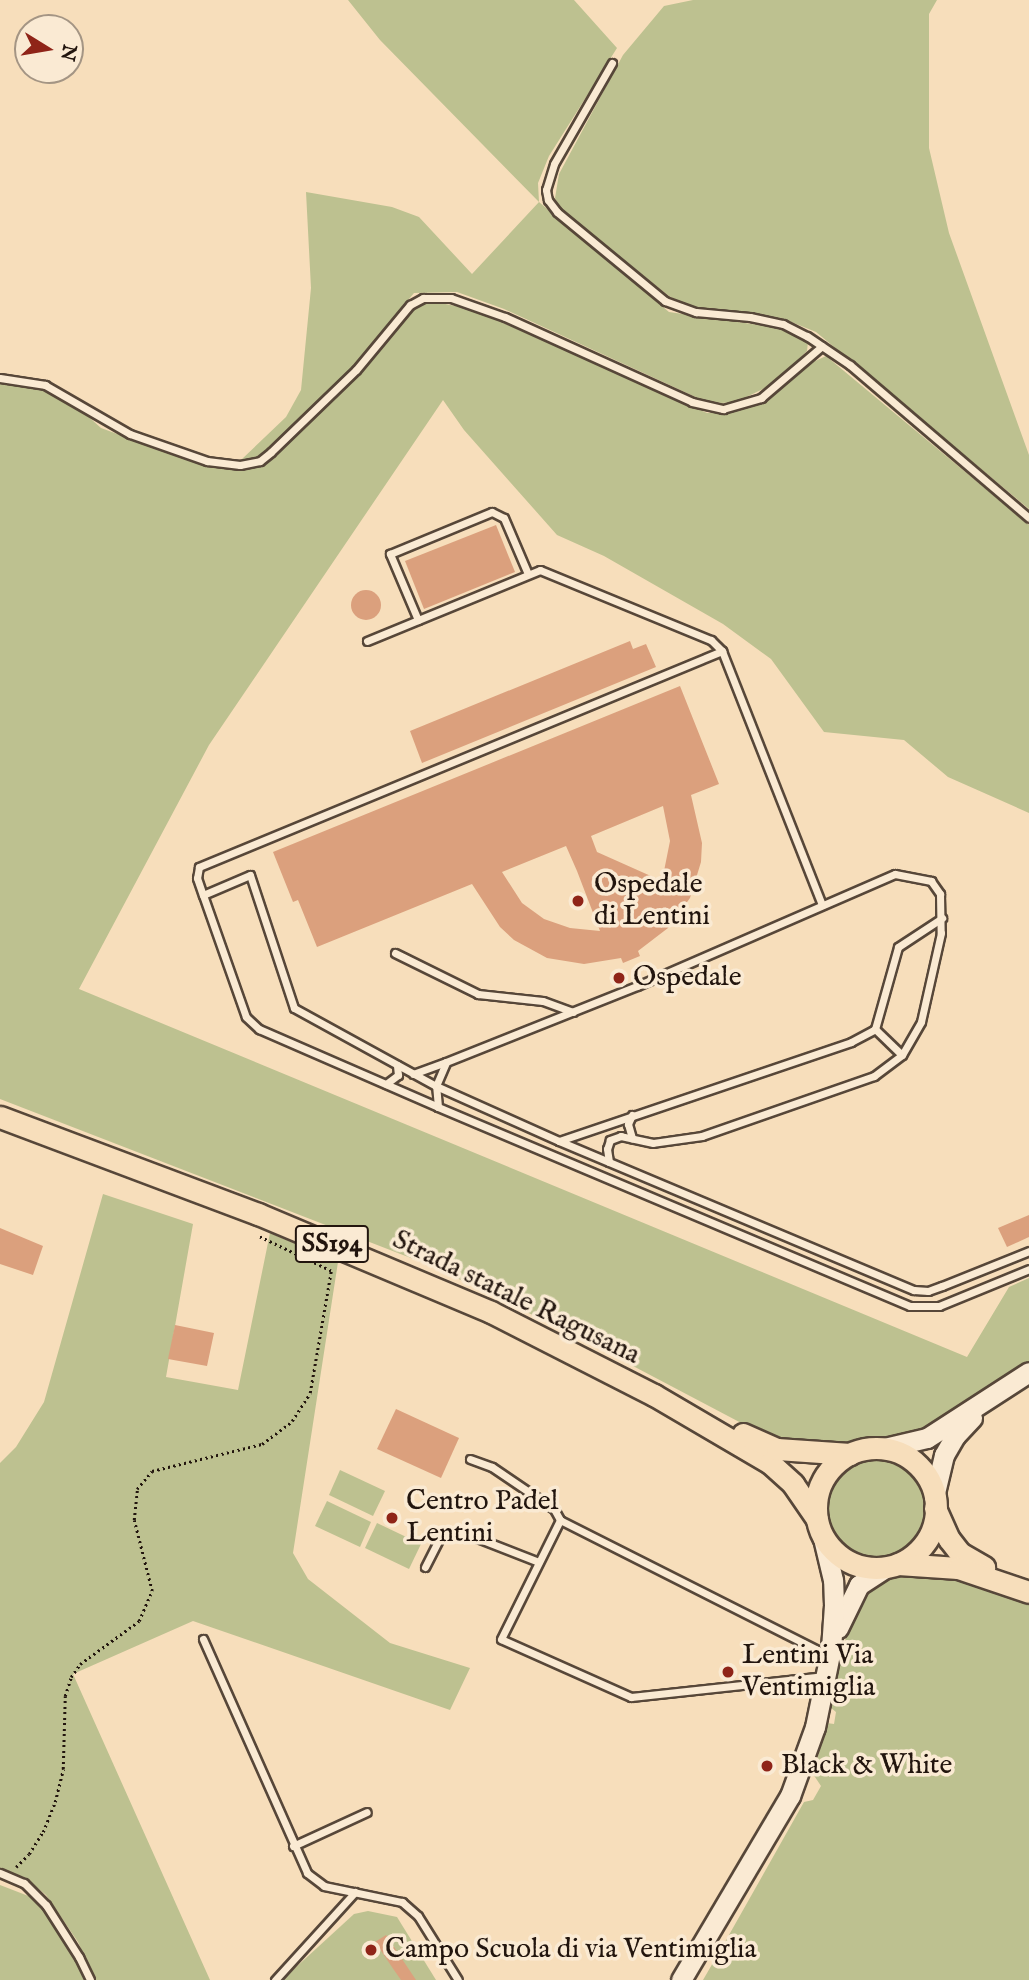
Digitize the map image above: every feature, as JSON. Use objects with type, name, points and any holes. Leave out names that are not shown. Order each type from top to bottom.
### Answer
[{"type":"main road","name":"Strada statale Ragusana","points":[[0,1116],[372,1260],[491,1312],[654,1395]]},
{"type":"main road","points":[[654,1395],[777,1448],[810,1454],[850,1454],[927,1438],[1029,1373]]},
{"type":"main road","points":[[654,1395],[770,1462],[793,1484],[834,1551],[851,1563],[866,1567],[958,1567],[1029,1592]]},
{"type":"main road","points":[[681,1980],[790,1796],[815,1727],[830,1653],[845,1609],[859,1585],[910,1557],[925,1542],[933,1523],[934,1502],[944,1455],[955,1436],[987,1402]]},
{"type":"main road","points":[[880,1448],[900,1453],[917,1465],[927,1477],[949,1539],[960,1553],[1029,1592]]},
{"type":"main road","points":[[830,1653],[833,1580],[819,1527],[817,1499],[824,1479],[833,1466],[850,1454]]},
{"type":"lane","points":[[612,63],[554,164],[546,190],[548,200],[557,212],[665,301],[696,312],[750,317],[783,324],[822,346],[860,374],[1029,518]]},
{"type":"lane","points":[[0,378],[45,385],[107,424],[207,461],[240,465],[260,461],[271,452],[356,370],[410,305],[423,298],[451,298],[505,317],[692,402],[723,409],[761,398],[822,346]]},
{"type":"lane","points":[[418,620],[390,554],[492,512],[504,518],[528,574]]},
{"type":"lane","points":[[367,641],[540,570],[711,640],[722,651],[822,905]]},
{"type":"lane","points":[[722,651],[199,867],[197,878],[202,895],[246,1017],[259,1029],[438,1107],[910,1306],[939,1306],[1029,1269]]},
{"type":"lane","points":[[413,1074],[573,1012],[895,874],[931,881],[940,894],[942,918],[921,1022],[902,1055],[874,1076],[702,1136],[653,1143],[621,1136],[610,1140],[607,1149],[609,1162]]},
{"type":"lane","points":[[202,895],[250,875],[294,1008],[436,1086],[559,1141],[915,1290],[928,1291],[1029,1251]]},
{"type":"lane","points":[[559,1141],[851,1042],[875,1029],[898,947],[942,918]]},
{"type":"lane","points":[[395,953],[478,995],[543,1001],[573,1012]]},
{"type":"lane","points":[[875,1029],[902,1055]]},
{"type":"lane","points":[[438,1107],[436,1086],[446,1062]]},
{"type":"lane","points":[[386,1084],[398,1075],[397,1065]]},
{"type":"lane","points":[[632,1115],[628,1124],[632,1138]]},
{"type":"lane","points":[[470,1459],[492,1467],[554,1509],[560,1520],[830,1653]]},
{"type":"lane","points":[[560,1520],[500,1639],[631,1697],[825,1676]]},
{"type":"lane","points":[[425,1567],[440,1537],[450,1533],[467,1534],[539,1562]]},
{"type":"lane","points":[[203,1639],[307,1873],[324,1886],[402,1902],[418,1916],[458,1980]]},
{"type":"lane","points":[[293,1846],[368,1812]]},
{"type":"lane","points":[[4,1874],[24,1883],[46,1906],[79,1957],[90,1980]]},
{"type":"lane","points":[[275,1980],[355,1892]]},
{"type":"path","points":[[4,1874],[29,1854],[55,1802],[63,1769],[65,1696],[71,1677],[80,1664],[139,1621],[152,1591],[134,1520],[137,1489],[152,1471],[262,1444],[292,1421],[310,1393],[331,1271],[251,1232]]},
{"type":"green space","points":[[348,0],[574,0],[617,48],[549,156],[538,183],[539,202],[380,40]]},
{"type":"green space","points":[[693,0],[937,0],[929,14],[929,148],[949,233],[1029,455],[1029,509],[816,332],[789,321],[749,312],[691,308],[669,296],[561,210],[555,198],[559,174],[623,55],[664,6]]},
{"type":"green space","points":[[306,192],[392,207],[419,217],[472,274],[539,202],[669,312],[780,328],[808,342],[807,351],[773,384],[736,402],[721,403],[700,399],[504,309],[457,292],[414,293],[353,366],[260,458],[242,459],[286,417],[301,390],[311,288]]},
{"type":"green space","points":[[435,302],[461,307],[501,322],[707,413],[727,413],[752,407],[811,363],[826,356],[1029,525],[1029,813],[948,777],[904,740],[824,732],[771,659],[723,624],[604,556],[557,535],[464,430],[443,400],[209,745],[79,989],[967,1357],[1009,1287],[1029,1278],[1029,1365],[926,1432],[840,1448],[768,1437],[578,1337],[434,1267],[0,1099],[0,381],[46,389],[80,409],[101,428],[196,463],[222,469],[247,469],[262,465],[274,456],[358,373],[416,305]]},
{"type":"green space","points":[[103,1194],[193,1224],[166,1377],[238,1390],[270,1233],[338,1262],[293,1553],[308,1579],[390,1643],[470,1668],[450,1710],[193,1621],[73,1674],[210,1980],[95,1980],[78,1942],[46,1895],[24,1877],[0,1869],[0,1463],[16,1447],[44,1402]]},
{"type":"green space","points":[[875,1457],[894,1461],[910,1472],[921,1488],[925,1507],[921,1526],[910,1542],[894,1553],[875,1557],[856,1553],[840,1542],[829,1526],[825,1507],[829,1488],[840,1472],[856,1461]]},
{"type":"green space","points":[[340,1470],[385,1491],[373,1516],[329,1495]]},
{"type":"green space","points":[[327,1501],[371,1522],[360,1547],[315,1526]]},
{"type":"green space","points":[[377,1523],[421,1544],[409,1569],[365,1548]]},
{"type":"green space","points":[[907,1573],[949,1575],[1029,1604],[1029,1980],[703,1980],[714,1961],[723,1959],[728,1949],[725,1942],[804,1802],[813,1800],[821,1786],[813,1774],[827,1723],[834,1724],[836,1712],[830,1707],[851,1615],[864,1591],[887,1578]]},
{"type":"green space","points":[[0,1885],[31,1897],[49,1915],[71,1951],[84,1980],[0,1980]]},
{"type":"green space","name":"Campo Scuola di via Ventimiglia","points":[[368,1911],[397,1917],[436,1980],[282,1980],[354,1914]]},
{"type":"building","points":[[496,525],[515,572],[424,609],[405,561]]},
{"type":"building","points":[[366,590],[377,594],[381,605],[377,616],[366,620],[355,616],[351,605],[355,594]]},
{"type":"building","points":[[630,641],[633,649],[646,644],[656,667],[422,763],[410,731]]},
{"type":"building","points":[[680,686],[719,784],[691,795],[702,843],[701,862],[690,898],[668,928],[638,951],[640,956],[623,963],[621,958],[584,964],[547,958],[514,940],[500,927],[472,884],[317,947],[298,900],[293,902],[273,852]],"holes":[[[663,806],[670,841],[662,881],[597,852],[591,836]],[[566,846],[577,871],[600,931],[570,928],[544,919],[522,903],[502,872]]]},
{"type":"building","points":[[1029,1215],[1029,1237],[1007,1247],[998,1228]]},
{"type":"building","points":[[0,1228],[43,1246],[33,1275],[0,1264]]},
{"type":"building","points":[[175,1325],[214,1333],[207,1366],[168,1359]]},
{"type":"building","points":[[396,1409],[459,1438],[441,1478],[377,1449]]},
{"type":"building","points":[[386,1935],[416,1980],[401,1980],[375,1942]]},
{"type":"place","name":"Ospedale di Lentini","points":[[578,901]]},
{"type":"place","name":"Ospedale","points":[[619,978]]},
{"type":"place","name":"Centro Padel Lentini","points":[[392,1518]]},
{"type":"place","name":"Lentini Via Ventimiglia","points":[[728,1672]]},
{"type":"place","name":"Black & White","points":[[767,1766]]},
{"type":"place","name":"Campo Scuola di via Ventimiglia","points":[[371,1950]]}]
